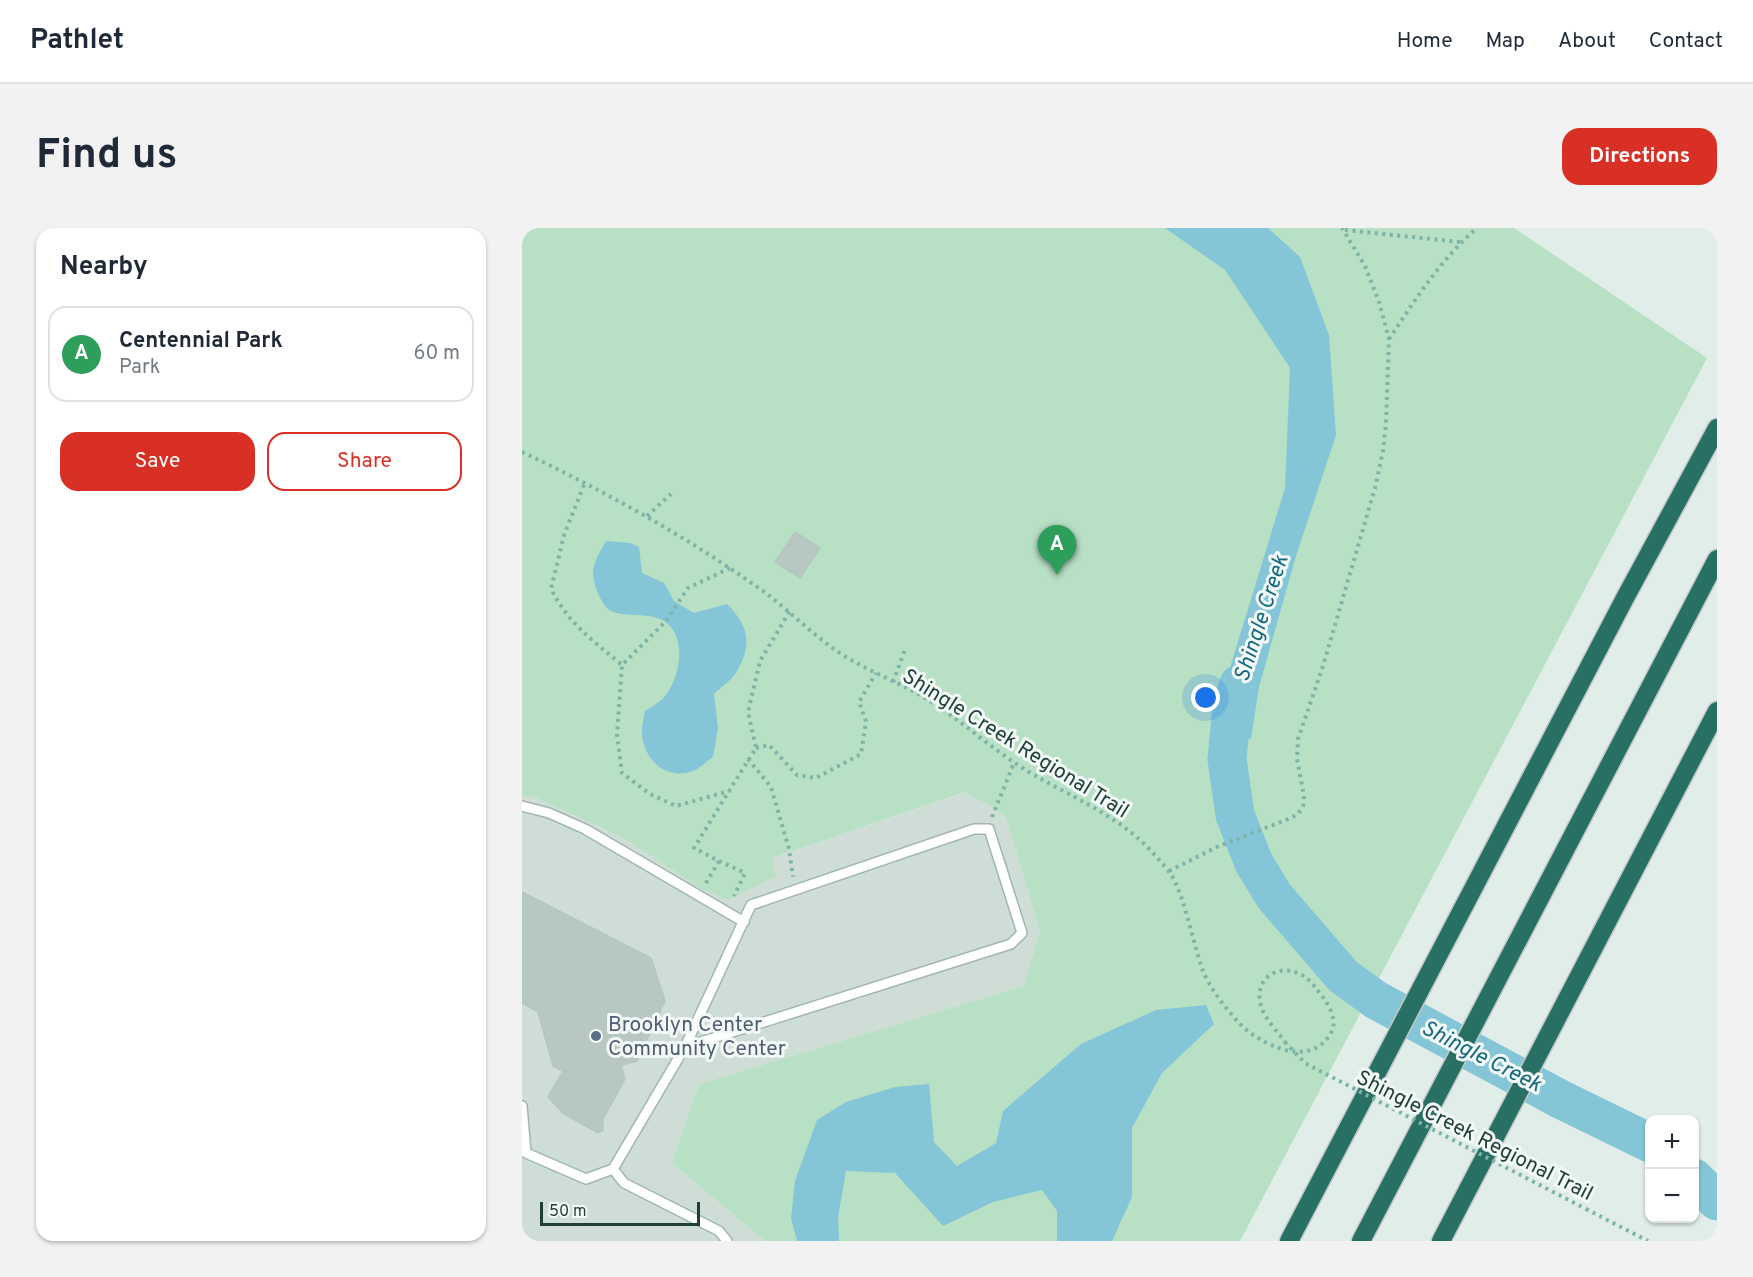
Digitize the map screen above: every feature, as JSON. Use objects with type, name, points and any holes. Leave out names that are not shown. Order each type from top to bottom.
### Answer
[{"type":"highway","points":[[1289,1241],[1619,609],[1717,428]]},
{"type":"highway","points":[[1361,1241],[1717,559]]},
{"type":"highway","points":[[1441,1241],[1717,711]]},
{"type":"lane","points":[[522,806],[549,813],[585,829],[744,921]]},
{"type":"lane","points":[[522,1106],[526,1153],[586,1179],[614,1169],[685,1047],[751,905],[974,829],[989,829],[1022,933],[1011,944],[685,1047]]},
{"type":"lane","points":[[614,1169],[624,1183],[719,1231],[727,1241]]},
{"type":"path","points":[[1389,339],[1460,242],[1477,228]]},
{"type":"path","points":[[1343,229],[1460,242]]},
{"type":"path","points":[[1168,871],[1220,846],[1286,820],[1298,814],[1303,806],[1304,796],[1297,759],[1298,739],[1323,666],[1380,468],[1386,424],[1389,339],[1379,302],[1365,266],[1343,229]]},
{"type":"path","name":"Shingle Creek Regional Trail","points":[[522,453],[647,516],[730,568],[790,611],[836,650],[934,704],[1014,762],[1117,824],[1151,850],[1168,871],[1179,891],[1204,974],[1220,1002],[1246,1031],[1269,1044],[1287,1050],[1307,1051],[1317,1049],[1330,1036],[1333,1016],[1314,985],[1305,975],[1296,970],[1280,970],[1271,974],[1264,982],[1260,992],[1260,1003],[1264,1014],[1285,1042],[1305,1063],[1648,1241]]},
{"type":"path","points":[[584,484],[564,535],[551,589],[561,609],[578,629],[621,665]]},
{"type":"path","points":[[647,516],[670,494]]},
{"type":"path","points":[[729,791],[676,806],[651,794],[622,773],[617,735],[621,665],[665,622],[688,588],[730,568]]},
{"type":"path","points":[[756,748],[748,712],[760,661],[790,611]]},
{"type":"path","points":[[893,682],[906,647]]},
{"type":"path","points":[[727,912],[746,873],[694,848],[748,759],[756,748],[769,745],[798,775],[816,778],[861,754],[866,721],[859,702],[876,674]]},
{"type":"path","points":[[748,759],[771,787],[789,849],[795,890]]},
{"type":"path","points":[[989,829],[1014,762]]},
{"type":"path","points":[[715,888],[706,883],[719,861]]},
{"type":"path","points":[[725,892],[734,896]]},
{"type":"shaded area","points":[[967,792],[1005,815],[1040,931],[1024,986],[699,1084],[672,1163],[765,1241],[522,1241],[522,795],[536,798],[622,837],[700,888],[772,863],[774,857]]},
{"type":"green space","points":[[522,228],[1514,228],[1707,358],[1240,1241],[765,1241],[672,1163],[699,1084],[1024,986],[1040,931],[1005,815],[966,792],[774,857],[772,863],[776,876],[728,900],[700,888],[622,837],[536,798],[522,795]]},
{"type":"water","points":[[1165,228],[1268,228],[1300,257],[1329,335],[1336,435],[1296,556],[1259,687],[1251,739],[1210,733],[1285,488],[1290,368],[1225,270]]},
{"type":"water","points":[[606,541],[630,543],[639,547],[642,573],[664,583],[674,601],[694,613],[727,604],[744,627],[746,643],[742,661],[732,677],[714,694],[718,728],[713,757],[693,771],[672,773],[664,770],[651,759],[647,751],[642,731],[645,711],[662,699],[675,678],[679,654],[678,642],[667,623],[657,618],[616,613],[603,603],[593,571],[596,559]]},
{"type":"water","points":[[1206,1005],[1214,1024],[1162,1073],[1132,1128],[1132,1197],[1112,1241],[1057,1241],[1057,1211],[1042,1190],[993,1202],[943,1226],[895,1173],[846,1171],[838,1217],[839,1241],[797,1241],[791,1218],[795,1181],[817,1120],[846,1102],[895,1087],[929,1084],[934,1142],[957,1166],[996,1143],[1003,1111],[1081,1044],[1156,1010]]},
{"type":"building","points":[[795,532],[820,548],[800,578],[775,562]]},
{"type":"building","name":"Brooklyn Center Community Center","points":[[522,892],[651,958],[665,1001],[637,1061],[621,1065],[625,1079],[603,1119],[603,1130],[598,1133],[564,1114],[548,1097],[563,1071],[553,1066],[538,1012],[522,1003]]},
{"type":"waterway","name":"Shingle Creek","points":[[1239,684],[1232,706],[1227,759],[1235,815],[1254,863],[1274,896],[1343,976],[1376,1000],[1560,1099],[1645,1141]]},
{"type":"waterway","name":"Shingle Creek","points":[[1699,1183],[1717,1201]]},
{"type":"place","name":"Centennial Park","points":[[1057,575]]},
{"type":"place","name":"Brooklyn Center Community Center","points":[[596,1036]]}]
